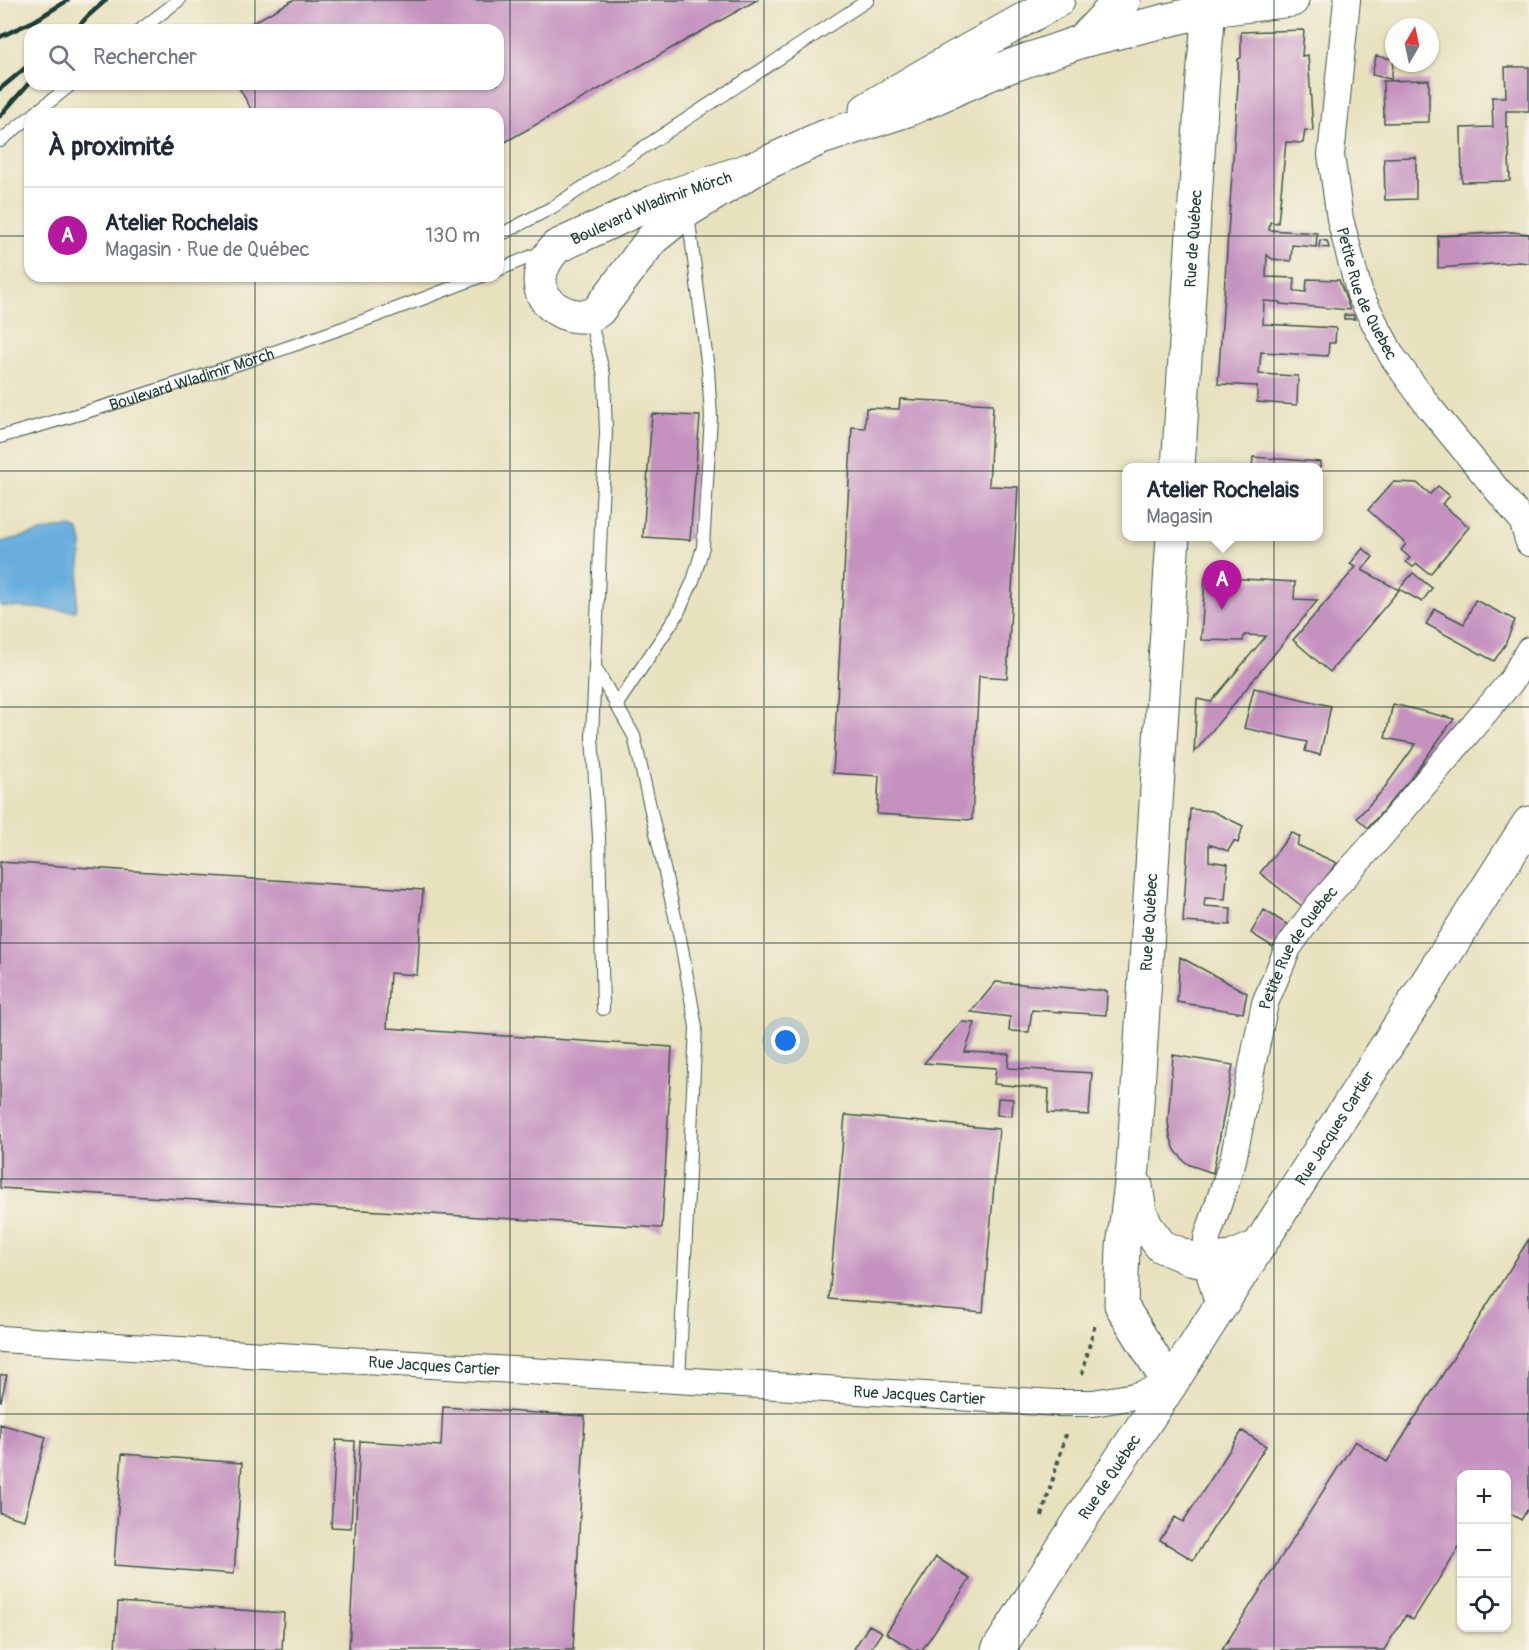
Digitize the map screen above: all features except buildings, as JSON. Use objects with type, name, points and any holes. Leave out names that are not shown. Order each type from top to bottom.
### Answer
[{"type":"street","name":"Boulevard Wladimir Mörch","points":[[821,138],[905,85],[1058,0]]},
{"type":"street","points":[[1082,41],[1113,8],[1124,0]]},
{"type":"street","name":"Boulevard Wladimir Mörch","points":[[760,166],[688,210],[652,239],[599,310],[588,316],[569,315],[548,303],[542,291],[540,279],[547,257],[556,247],[656,201],[760,166],[821,138],[910,109],[999,70],[1082,41],[1210,3],[1292,0]]},
{"type":"street","name":"Petite Rue de Quebec","points":[[1347,0],[1331,155],[1340,219],[1360,295],[1392,356],[1429,407],[1521,520],[1529,543]]},
{"type":"street","name":"Rue de Québec","points":[[1178,463],[1203,76],[1210,3]]},
{"type":"street","name":"Rue de Québec","points":[[1121,1305],[1123,1247],[1133,1167],[1173,541]]},
{"type":"street","name":"Petite Rue de Quebec","points":[[1219,1307],[1206,1262],[1207,1238],[1233,1160],[1265,1003],[1287,948],[1317,907],[1520,686],[1529,650]]},
{"type":"street","name":"Rue Jacques Cartier","points":[[0,1339],[1056,1403],[1093,1403],[1135,1396],[1170,1385],[1529,823]]},
{"type":"street","points":[[1133,1167],[1140,1211],[1146,1226],[1161,1246],[1189,1258],[1206,1262],[1231,1257],[1257,1247]]},
{"type":"street","points":[[1121,1305],[1170,1385]]},
{"type":"street","name":"Rue de Québec","points":[[998,1650],[1170,1385]]},
{"type":"lane","points":[[148,24],[179,0]]},
{"type":"lane","points":[[504,233],[553,207],[868,0]]},
{"type":"lane","points":[[42,108],[64,90]]},
{"type":"lane","points":[[0,141],[24,122]]},
{"type":"lane","points":[[616,706],[677,615],[693,581],[703,547],[711,417],[708,369],[688,210]]},
{"type":"lane","points":[[504,268],[556,247]]},
{"type":"lane","points":[[442,292],[444,282]]},
{"type":"lane","name":"Boulevard Wladimir Mörch","points":[[0,437],[115,404],[376,317],[467,282]]},
{"type":"lane","points":[[588,316],[604,375],[606,433],[592,737],[598,837],[603,1009]]},
{"type":"lane","points":[[595,667],[634,736],[681,944],[696,1027],[679,1381]]},
{"type":"path","points":[[1040,1522],[1075,1403],[1095,1324],[1102,1313],[1121,1305]]},
{"type":"water","points":[[71,527],[79,531],[82,544],[76,611],[0,606],[0,542]]},
{"type":"railway","points":[[28,24],[68,0]]},
{"type":"railway","points":[[81,24],[106,0]]},
{"type":"railway","points":[[0,37],[24,26]]},
{"type":"railway","points":[[0,89],[24,69]]},
{"type":"railway","points":[[0,116],[24,89]]},
{"type":"place","name":"Atelier Rochelais","points":[[1222,610]]}]
